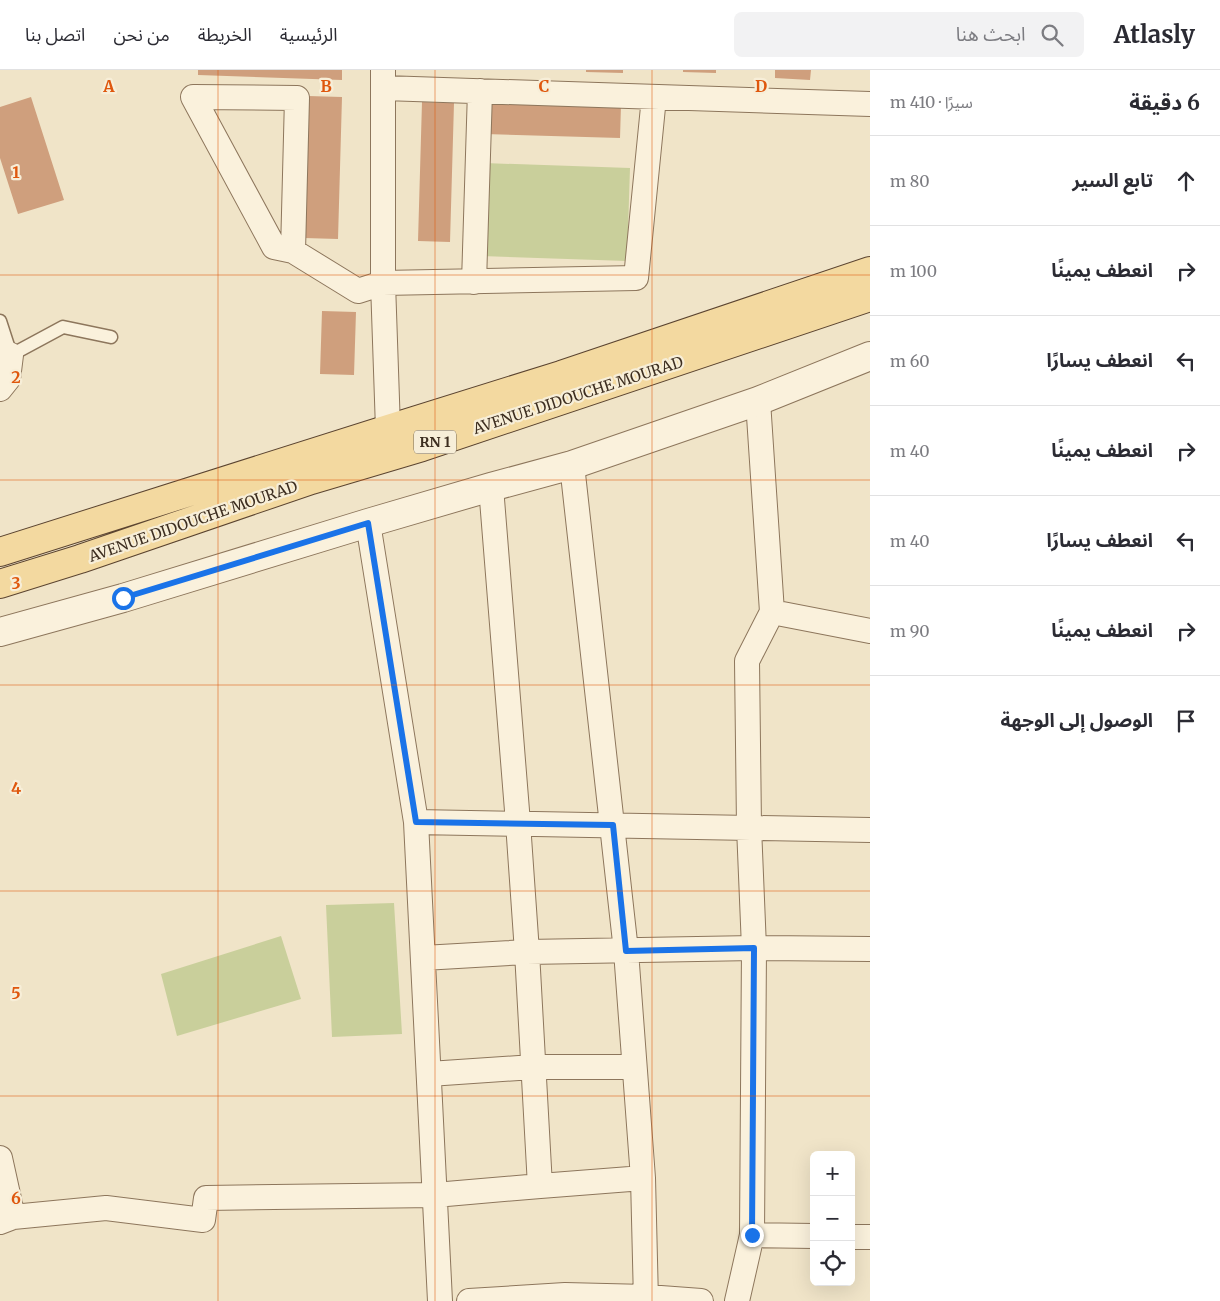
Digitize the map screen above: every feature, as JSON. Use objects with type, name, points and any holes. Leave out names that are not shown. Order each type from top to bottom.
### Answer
[{"type":"main road","name":"AVENUE DIDOUCHE MOURAD","points":[[0,552],[561,375],[870,271]]},
{"type":"main road","name":"AVENUE DIDOUCHE MOURAD","points":[[0,584],[80,559],[311,480],[431,444],[870,297]]},
{"type":"street","points":[[388,429],[383,283],[383,79],[480,91],[870,104]]},
{"type":"street","points":[[474,282],[480,91]]},
{"type":"street","points":[[293,251],[297,98],[193,97],[274,247],[293,251],[358,292],[383,283],[636,278],[654,97]]},
{"type":"street","points":[[0,389],[8,379],[6,352]]},
{"type":"street","points":[[0,632],[123,598],[368,523],[572,465],[758,401],[870,356]]},
{"type":"street","points":[[737,1301],[752,1235],[754,948],[749,828],[747,661],[772,612],[758,401]]},
{"type":"street","points":[[572,465],[626,951],[643,1178],[646,1299]]},
{"type":"street","points":[[491,487],[518,823],[540,1186]]},
{"type":"street","points":[[368,523],[416,822],[440,1301]]},
{"type":"street","points":[[772,612],[870,631]]},
{"type":"street","points":[[416,822],[870,830]]},
{"type":"street","points":[[423,958],[527,952],[754,948],[870,949]]},
{"type":"street","points":[[429,1074],[533,1068],[634,1067]]},
{"type":"street","points":[[0,1158],[6,1219],[106,1208],[203,1220],[206,1198],[435,1195],[643,1178]]},
{"type":"street","points":[[752,1235],[810,1236]]},
{"type":"street","points":[[855,1236],[870,1237]]},
{"type":"street","points":[[469,1301],[565,1298],[701,1301]]},
{"type":"lane","points":[[0,321],[6,352],[63,327],[111,337]]},
{"type":"green space","points":[[484,163],[630,168],[627,261],[481,256]]},
{"type":"green space","points":[[394,903],[402,1034],[332,1037],[326,905]]},
{"type":"green space","points":[[281,936],[301,999],[177,1036],[161,974]]},
{"type":"building","points":[[198,70],[342,70],[342,80],[198,75]]},
{"type":"building","points":[[586,70],[623,70],[623,73],[586,72]]},
{"type":"building","points":[[683,70],[716,70],[716,73],[683,72]]},
{"type":"building","points":[[775,70],[811,70],[810,80],[775,78]]},
{"type":"building","points":[[308,96],[342,97],[338,239],[304,238]]},
{"type":"building","points":[[31,97],[64,200],[18,214],[0,158],[0,107]]},
{"type":"building","points":[[486,101],[621,105],[620,138],[485,134]]},
{"type":"building","points":[[422,102],[454,103],[450,242],[418,241]]},
{"type":"building","points":[[322,311],[356,312],[354,375],[320,374]]},
{"type":"route","points":[[123,598],[368,523],[416,822],[613,825],[626,951],[754,948],[752,1235]]}]
